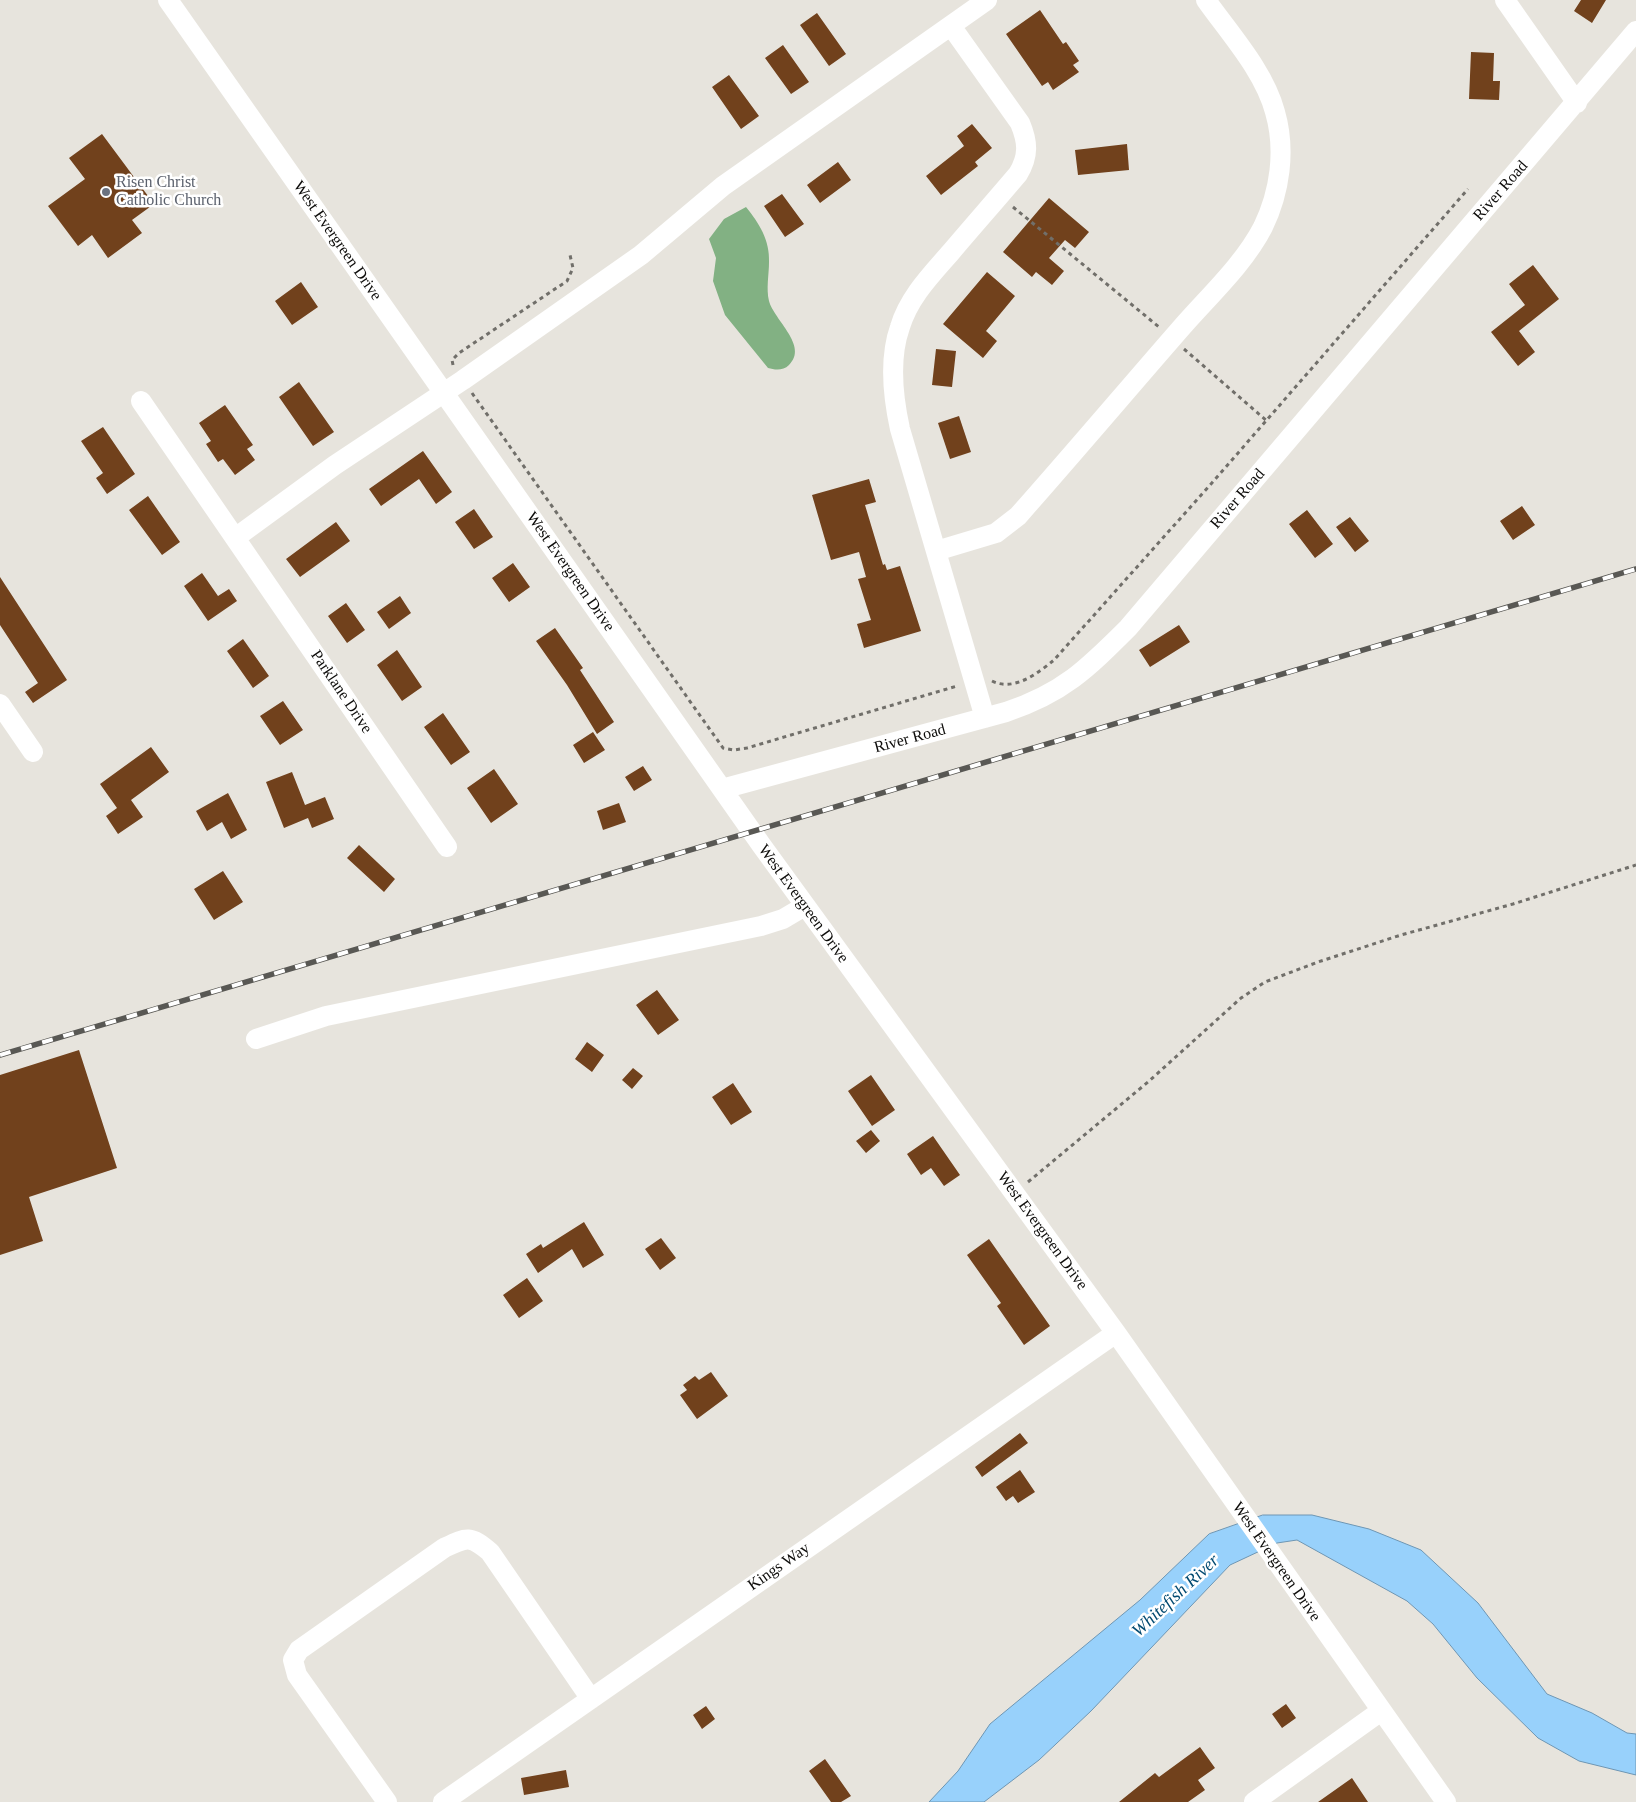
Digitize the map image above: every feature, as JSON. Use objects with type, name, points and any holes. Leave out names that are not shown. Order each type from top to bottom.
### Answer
[{"type":"street","name":"West Evergreen Drive","points":[[168,0],[722,789],[1116,1333],[1232,1501],[1446,1802]]},
{"type":"street","points":[[236,538],[335,465],[463,380],[647,250],[723,186],[987,0]]},
{"type":"street","points":[[936,551],[996,533],[1018,516],[1172,339],[1253,242],[1270,212],[1278,179],[1280,142],[1275,112],[1256,72],[1206,0]]},
{"type":"street","points":[[1505,0],[1577,102]]},
{"type":"street","points":[[951,26],[1012,111],[1026,136],[1027,155],[1023,166],[1000,196],[913,298],[899,328],[896,346],[896,411],[985,718]]},
{"type":"street","name":"River Road","points":[[722,789],[1024,706],[1057,691],[1091,666],[1128,628],[1636,31]]},
{"type":"street","name":"Parklane Drive","points":[[141,402],[447,847]]},
{"type":"street","points":[[0,704],[33,752]]},
{"type":"street","points":[[256,1039],[326,1016],[762,926],[783,919],[805,906]]},
{"type":"street","name":"Kings Way","points":[[442,1802],[1116,1333]]},
{"type":"street","points":[[387,1802],[297,1675],[293,1660],[299,1650],[444,1548],[462,1540],[476,1540],[490,1552],[591,1700]]},
{"type":"street","points":[[1255,1802],[1382,1711]]},
{"type":"path","points":[[1000,196],[1267,421]]},
{"type":"path","points":[[463,380],[452,363],[455,356],[567,281],[573,268],[570,255]]},
{"type":"path","points":[[1015,1193],[1148,1082],[1241,998],[1265,982],[1318,962],[1392,938],[1513,904],[1636,865]]},
{"type":"green space","points":[[746,207],[759,226],[768,246],[769,301],[793,341],[795,350],[794,358],[787,367],[782,369],[768,368],[725,315],[713,281],[716,258],[709,239],[724,219]]},
{"type":"water","name":"Whitefish River","points":[[1263,1515],[1312,1515],[1369,1529],[1421,1550],[1478,1603],[1547,1694],[1592,1713],[1627,1733],[1636,1734],[1636,1775],[1579,1761],[1538,1738],[1477,1678],[1433,1624],[1407,1601],[1297,1540],[1277,1543],[1230,1565],[1091,1711],[1039,1760],[984,1802],[929,1802],[958,1771],[990,1724],[1140,1600],[1209,1534]]},
{"type":"building","points":[[1581,0],[1606,0],[1592,23],[1574,11]]},
{"type":"building","points":[[1040,10],[1063,44],[1066,42],[1079,61],[1073,65],[1079,72],[1053,90],[1048,82],[1042,86],[1006,34]]},
{"type":"building","points":[[817,13],[846,54],[829,66],[800,25]]},
{"type":"building","points":[[783,45],[809,82],[791,94],[765,58]]},
{"type":"building","points":[[1471,52],[1494,53],[1493,81],[1500,81],[1499,100],[1469,99]]},
{"type":"building","points":[[729,75],[759,116],[741,129],[712,87]]},
{"type":"building","points":[[972,124],[992,148],[975,162],[978,166],[941,195],[926,176],[964,146],[957,136]]},
{"type":"building","name":"Risen Christ Catholic Church","points":[[102,134],[154,204],[132,220],[142,233],[108,258],[92,235],[78,246],[48,206],[85,179],[69,158]]},
{"type":"building","points":[[1127,144],[1129,170],[1078,175],[1075,150]]},
{"type":"building","points":[[838,162],[851,180],[820,203],[807,185]]},
{"type":"building","points":[[782,194],[804,224],[785,237],[764,206]]},
{"type":"building","points":[[1049,198],[1089,232],[1075,248],[1065,240],[1049,258],[1064,271],[1052,285],[1036,272],[1032,277],[1003,252]]},
{"type":"building","points":[[1533,265],[1559,299],[1519,331],[1535,352],[1518,366],[1491,332],[1525,305],[1509,284]]},
{"type":"building","points":[[987,272],[1015,296],[986,331],[997,341],[983,358],[943,324]]},
{"type":"building","points":[[301,282],[318,307],[292,325],[275,301]]},
{"type":"building","points":[[936,349],[956,351],[952,387],[932,385]]},
{"type":"building","points":[[299,382],[334,432],[313,446],[279,397]]},
{"type":"building","points":[[225,405],[253,445],[247,449],[255,460],[235,475],[223,459],[218,462],[206,444],[211,441],[199,423]]},
{"type":"building","points":[[959,416],[971,452],[950,459],[938,423]]},
{"type":"building","points":[[103,427],[135,474],[107,494],[96,478],[103,473],[81,441]]},
{"type":"building","points":[[423,451],[452,492],[436,504],[419,479],[381,506],[369,489]]},
{"type":"building","points":[[869,479],[876,502],[865,505],[883,565],[885,564],[887,570],[900,566],[921,631],[864,648],[857,624],[871,620],[858,579],[866,577],[859,552],[831,560],[812,495]]},
{"type":"building","points":[[148,496],[180,542],[162,555],[129,510]]},
{"type":"building","points":[[1522,506],[1535,525],[1513,540],[1500,521]]},
{"type":"building","points":[[474,509],[493,537],[474,549],[455,522]]},
{"type":"building","points":[[1307,510],[1333,544],[1315,558],[1289,524]]},
{"type":"building","points":[[1350,517],[1369,541],[1355,552],[1336,527]]},
{"type":"building","points":[[336,522],[350,541],[300,577],[286,559]]},
{"type":"building","points":[[513,563],[530,587],[509,602],[492,578]]},
{"type":"building","points":[[202,573],[218,596],[229,589],[237,601],[208,621],[184,586]]},
{"type":"building","points":[[0,577],[67,680],[33,703],[25,692],[38,683],[0,625]]},
{"type":"building","points":[[400,596],[411,613],[389,629],[377,612]]},
{"type":"building","points":[[346,603],[365,630],[347,643],[328,616]]},
{"type":"building","points":[[1179,625],[1190,642],[1150,667],[1139,650]]},
{"type":"building","points":[[555,628],[583,668],[580,670],[614,722],[597,734],[567,685],[536,641]]},
{"type":"building","points":[[243,639],[269,676],[253,688],[227,651]]},
{"type":"building","points":[[397,650],[422,687],[402,701],[377,665]]},
{"type":"building","points":[[283,701],[303,730],[280,745],[260,716]]},
{"type":"building","points":[[443,713],[470,752],[451,765],[424,727]]},
{"type":"building","points":[[593,732],[605,750],[584,763],[573,745]]},
{"type":"building","points":[[151,747],[169,772],[131,800],[143,817],[118,834],[106,816],[117,808],[100,784]]},
{"type":"building","points":[[643,766],[652,780],[634,791],[625,777]]},
{"type":"building","points":[[494,769],[518,804],[491,823],[467,788]]},
{"type":"building","points":[[292,772],[305,805],[325,797],[334,819],[312,828],[308,818],[284,828],[266,782]]},
{"type":"building","points":[[228,793],[247,830],[231,839],[222,822],[207,831],[196,811]]},
{"type":"building","points":[[619,803],[626,822],[603,830],[597,811]]},
{"type":"building","points":[[359,845],[395,879],[384,892],[347,858]]},
{"type":"building","points":[[223,871],[243,902],[214,920],[194,889]]},
{"type":"building","points":[[657,990],[679,1020],[658,1035],[636,1005]]},
{"type":"building","points":[[587,1042],[604,1055],[592,1072],[575,1059]]},
{"type":"building","points":[[79,1050],[117,1168],[29,1197],[43,1241],[0,1255],[0,1075]]},
{"type":"building","points":[[633,1068],[643,1076],[632,1089],[622,1080]]},
{"type":"building","points":[[871,1075],[895,1110],[872,1126],[848,1091]]},
{"type":"building","points":[[733,1083],[752,1112],[731,1125],[712,1097]]},
{"type":"building","points":[[871,1130],[880,1141],[866,1153],[856,1141]]},
{"type":"building","points":[[933,1136],[960,1175],[944,1186],[931,1168],[921,1175],[907,1154]]},
{"type":"building","points":[[584,1222],[604,1255],[583,1268],[572,1249],[538,1273],[526,1254],[541,1244],[543,1248]]},
{"type":"building","points":[[661,1238],[676,1258],[660,1270],[645,1249]]},
{"type":"building","points":[[989,1239],[1050,1326],[1024,1345],[997,1306],[1001,1303],[967,1255]]},
{"type":"building","points":[[527,1278],[543,1301],[519,1318],[503,1295]]},
{"type":"building","points":[[711,1372],[728,1396],[697,1419],[680,1395],[687,1390],[683,1385],[695,1376],[699,1380]]},
{"type":"building","points":[[1020,1433],[1028,1443],[982,1477],[975,1467]]},
{"type":"building","points":[[1020,1470],[1035,1492],[1018,1503],[1013,1496],[1006,1501],[996,1487]]},
{"type":"building","points":[[1286,1704],[1296,1718],[1282,1728],[1272,1714]]},
{"type":"building","points":[[706,1706],[715,1719],[702,1729],[693,1715]]},
{"type":"building","points":[[1200,1747],[1215,1768],[1198,1780],[1205,1790],[1188,1802],[1119,1802],[1155,1773],[1159,1777]]},
{"type":"building","points":[[825,1759],[851,1796],[841,1802],[831,1802],[809,1771]]},
{"type":"building","points":[[566,1770],[569,1787],[524,1795],[521,1778]]},
{"type":"building","points":[[1352,1778],[1368,1802],[1318,1802]]},
{"type":"railway","points":[[0,1055],[1636,569]]},
{"type":"place","name":"Risen Christ Catholic Church","points":[[106,192]]}]
